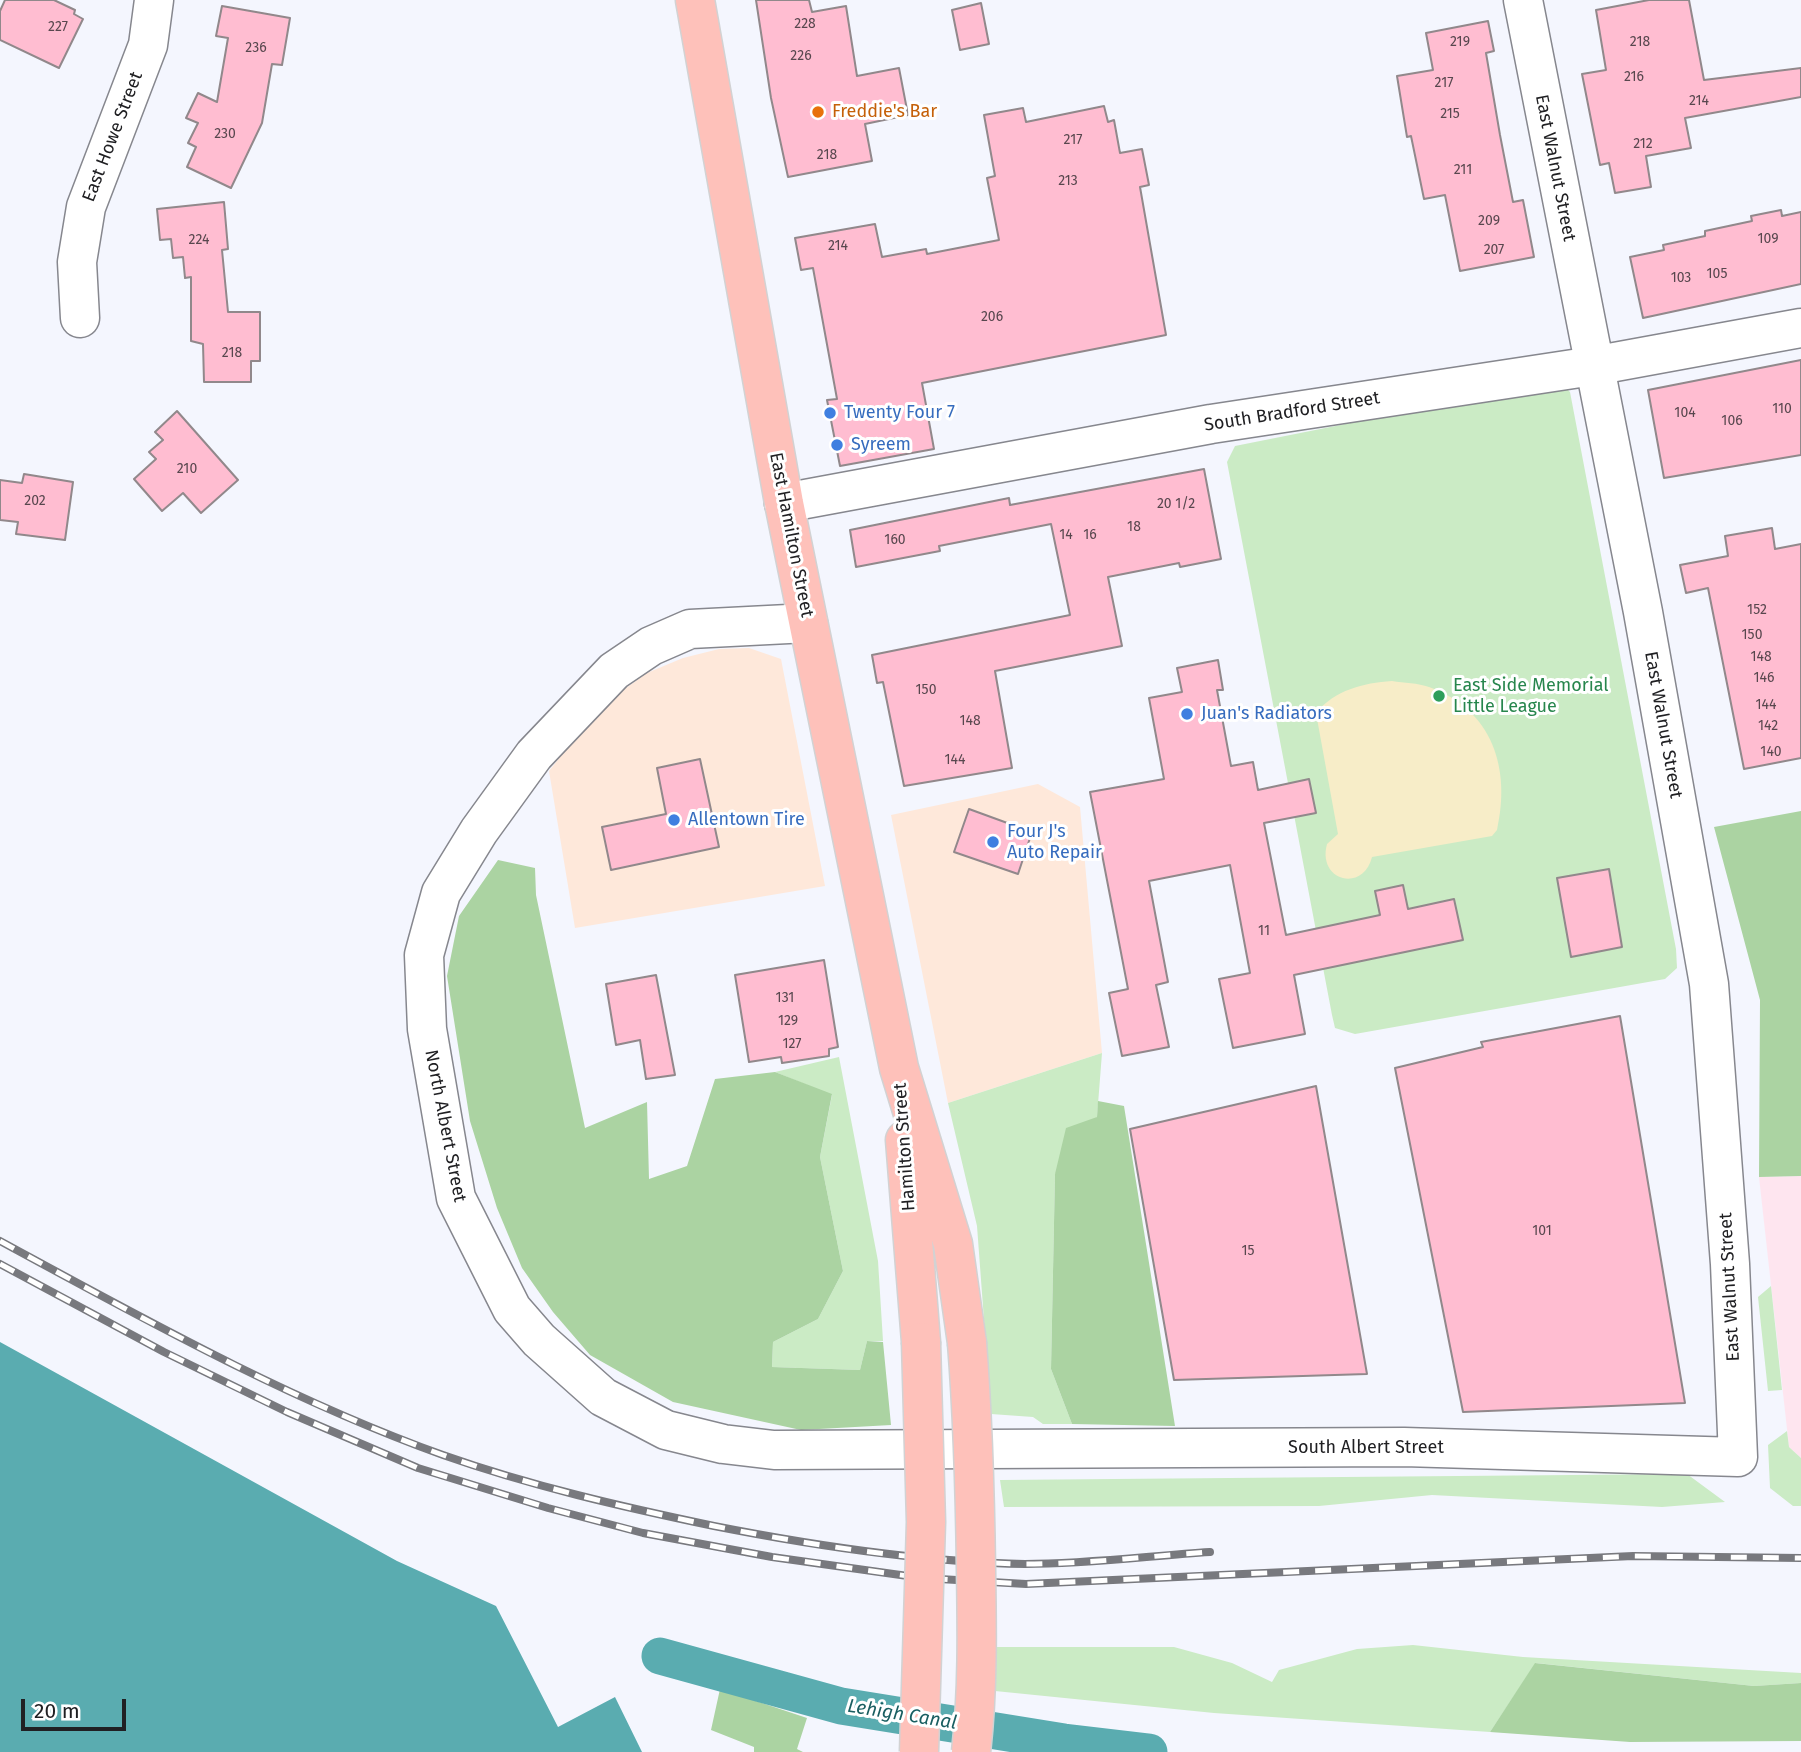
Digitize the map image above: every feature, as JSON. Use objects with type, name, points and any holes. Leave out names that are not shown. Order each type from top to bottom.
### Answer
[{"type":"main road","name":"East Hamilton Street","points":[[695,0],[784,503],[899,1068]]},
{"type":"main road","name":"Hamilton Street","points":[[899,1068],[921,1342],[926,1522],[919,1752]]},
{"type":"main road","name":"Hamilton Street","points":[[899,1068],[953,1244],[967,1343],[974,1426],[976,1622],[975,1715],[971,1752]]},
{"type":"street","name":"East Howe Street","points":[[80,318],[77,262],[86,206],[148,45],[154,0]]},
{"type":"street","name":"East Walnut Street","points":[[1523,0],[1643,612],[1709,984],[1730,1264],[1738,1457]]},
{"type":"street","name":"South Bradford Street","points":[[784,503],[1211,424],[1593,366],[1801,328]]},
{"type":"street","name":"North Albert Street","points":[[808,623],[690,629],[651,646],[614,671],[584,698],[534,755],[479,831],[441,893],[424,955],[427,1029],[456,1198],[512,1309],[539,1340],[603,1397],[666,1430],[723,1444],[774,1450],[994,1451]]},
{"type":"street","name":"South Albert Street","points":[[994,1451],[1404,1447],[1738,1457]]},
{"type":"shaded area","points":[[749,648],[781,659],[825,886],[575,928],[549,771],[586,724],[619,693],[647,673],[683,658],[719,649]]},
{"type":"shaded area","points":[[1038,784],[1080,807],[1102,1053],[948,1103],[891,815]]},
{"type":"shaded area","points":[[1801,1176],[1801,1458],[1789,1447],[1759,1177]]},
{"type":"green space","points":[[1551,383],[1564,386],[1570,392],[1676,949],[1677,968],[1665,979],[1355,1034],[1335,1028],[1227,462],[1235,446]]},
{"type":"green space","points":[[1801,811],[1801,1176],[1759,1177],[1760,1000],[1714,827]]},
{"type":"green space","points":[[498,860],[535,868],[536,895],[585,1128],[647,1102],[649,1179],[687,1166],[715,1079],[775,1072],[832,1094],[820,1157],[843,1271],[818,1319],[773,1342],[772,1367],[860,1370],[867,1341],[883,1342],[891,1425],[801,1430],[673,1402],[590,1355],[553,1312],[522,1268],[497,1208],[470,1121],[447,976],[459,916]]},
{"type":"green space","points":[[1102,1053],[1097,1117],[1055,1174],[1051,1369],[1072,1424],[1043,1424],[1033,1417],[991,1414],[977,1226],[948,1103]]},
{"type":"green space","points":[[839,1057],[878,1261],[883,1341],[867,1341],[860,1370],[772,1367],[773,1342],[818,1319],[843,1271],[820,1157],[832,1095],[775,1072]]},
{"type":"green space","points":[[1098,1101],[1124,1106],[1175,1426],[1072,1424],[1051,1369],[1055,1174],[1066,1128],[1097,1117]]},
{"type":"green space","points":[[1771,1286],[1782,1390],[1768,1391],[1758,1297]]},
{"type":"green space","points":[[1787,1431],[1789,1447],[1801,1458],[1801,1506],[1793,1506],[1770,1488],[1768,1445]]},
{"type":"green space","points":[[1687,1474],[1725,1502],[1662,1507],[1432,1495],[1319,1506],[1004,1507],[1000,1480]]},
{"type":"green space","points":[[1413,1645],[1523,1657],[1801,1673],[1801,1683],[1754,1686],[1536,1663],[1490,1732],[1214,1713],[995,1691],[997,1647],[1174,1647],[1232,1663],[1272,1682],[1279,1670],[1357,1649]]},
{"type":"green space","points":[[1535,1663],[1754,1686],[1801,1683],[1801,1741],[1630,1742],[1490,1732]]},
{"type":"green space","points":[[720,1689],[807,1718],[797,1749],[803,1752],[754,1752],[754,1747],[711,1730]]},
{"type":"sand","points":[[1392,681],[1425,686],[1451,697],[1469,710],[1482,726],[1499,764],[1501,807],[1497,830],[1492,836],[1372,857],[1360,875],[1342,878],[1334,874],[1326,857],[1327,844],[1338,834],[1316,713],[1332,699],[1350,689]]},
{"type":"water","points":[[0,1342],[397,1561],[496,1606],[558,1727],[615,1697],[642,1752],[0,1752]]},
{"type":"building","points":[[5,0],[54,0],[75,10],[74,14],[83,19],[59,68],[0,40],[0,11]]},
{"type":"building","points":[[756,0],[809,0],[812,12],[846,6],[857,76],[899,68],[908,115],[865,124],[872,161],[788,177],[771,98]]},
{"type":"building","points":[[1649,0],[1689,0],[1704,80],[1801,68],[1801,97],[1685,118],[1691,148],[1646,156],[1651,187],[1615,193],[1609,163],[1600,165],[1582,74],[1606,70],[1596,10]]},
{"type":"building","points":[[981,3],[989,44],[960,50],[952,10]]},
{"type":"building","points":[[222,6],[290,18],[282,65],[272,64],[262,123],[231,188],[187,167],[196,147],[188,143],[198,123],[186,118],[198,93],[217,102],[228,38],[216,36]]},
{"type":"building","points":[[1488,21],[1494,51],[1486,53],[1513,202],[1523,200],[1534,257],[1460,271],[1445,195],[1424,199],[1411,136],[1407,137],[1397,76],[1433,70],[1426,33]]},
{"type":"building","points":[[1104,106],[1108,122],[1114,120],[1120,153],[1142,149],[1149,185],[1140,187],[1166,335],[922,383],[934,449],[840,466],[827,400],[837,399],[813,268],[801,270],[795,238],[875,224],[882,257],[926,249],[927,254],[999,240],[987,178],[995,176],[984,115],[1023,108],[1026,122]]},
{"type":"building","points":[[224,202],[228,249],[222,250],[228,312],[260,312],[260,361],[251,361],[251,382],[204,382],[203,344],[191,341],[191,277],[185,278],[183,257],[173,258],[171,239],[160,240],[157,209]]},
{"type":"building","points":[[1781,210],[1782,216],[1801,212],[1801,284],[1643,318],[1630,257],[1664,250],[1663,245],[1705,236],[1705,231],[1752,221],[1751,216]]},
{"type":"building","points":[[1801,360],[1801,455],[1664,478],[1648,390]]},
{"type":"building","points":[[177,411],[238,480],[201,513],[183,493],[162,511],[134,479],[156,459],[149,452],[163,440],[155,432]]},
{"type":"building","points":[[1204,469],[1221,559],[1180,567],[1179,563],[1108,577],[1122,646],[995,671],[1012,768],[904,786],[883,682],[877,683],[872,655],[1070,615],[1051,524],[939,546],[940,551],[856,567],[850,530],[1009,498],[1010,505]]},
{"type":"building","points":[[24,474],[73,482],[65,540],[16,534],[18,522],[0,520],[0,480],[22,483]]},
{"type":"building","points":[[1772,528],[1775,549],[1801,544],[1801,758],[1744,769],[1708,588],[1686,593],[1680,565],[1728,556],[1725,536]]},
{"type":"building","points":[[1218,660],[1223,690],[1217,690],[1231,766],[1253,762],[1258,790],[1309,779],[1316,813],[1264,823],[1286,935],[1380,915],[1375,891],[1403,885],[1408,909],[1454,899],[1463,940],[1294,975],[1305,1034],[1233,1048],[1219,979],[1250,973],[1230,865],[1149,881],[1168,982],[1156,985],[1169,1047],[1122,1056],[1109,993],[1128,989],[1090,792],[1164,779],[1149,698],[1182,692],[1177,668]]},
{"type":"building","name":"Allentown Tire","points":[[700,759],[719,847],[611,870],[602,827],[666,814],[657,768]]},
{"type":"building","name":"Four J's Auto Repair","points":[[969,809],[1032,832],[1018,874],[954,852]]},
{"type":"building","points":[[1609,869],[1622,947],[1571,957],[1557,878]]},
{"type":"building","points":[[824,960],[838,1047],[829,1049],[829,1056],[782,1063],[781,1057],[749,1062],[735,975]]},
{"type":"building","points":[[656,975],[675,1075],[646,1079],[640,1040],[616,1045],[606,984]]},
{"type":"building","points":[[1620,1016],[1685,1403],[1463,1412],[1395,1068],[1483,1047],[1481,1042]]},
{"type":"building","points":[[1316,1086],[1367,1374],[1174,1380],[1130,1129]]},
{"type":"waterway","name":"Lehigh Canal","points":[[660,1656],[841,1706],[1064,1742],[1149,1752]]},
{"type":"railway","points":[[0,1241],[218,1357],[329,1409],[443,1455],[577,1495],[714,1526],[791,1540],[947,1560],[1048,1564],[1210,1552]]},
{"type":"railway","points":[[0,1264],[164,1352],[287,1412],[418,1468],[548,1508],[643,1533],[772,1557],[922,1578],[1026,1584],[1633,1556],[1801,1558]]},
{"type":"place","name":"Freddie's Bar","points":[[818,112]]},
{"type":"place","name":"Twenty Four 7","points":[[830,413]]},
{"type":"place","name":"Syreem","points":[[837,445]]},
{"type":"place","name":"East Side Memorial Little League","points":[[1439,696]]},
{"type":"place","name":"Juan's Radiators","points":[[1187,714]]},
{"type":"place","name":"Allentown Tire","points":[[674,820]]},
{"type":"place","name":"Four J's Auto Repair","points":[[993,842]]}]
